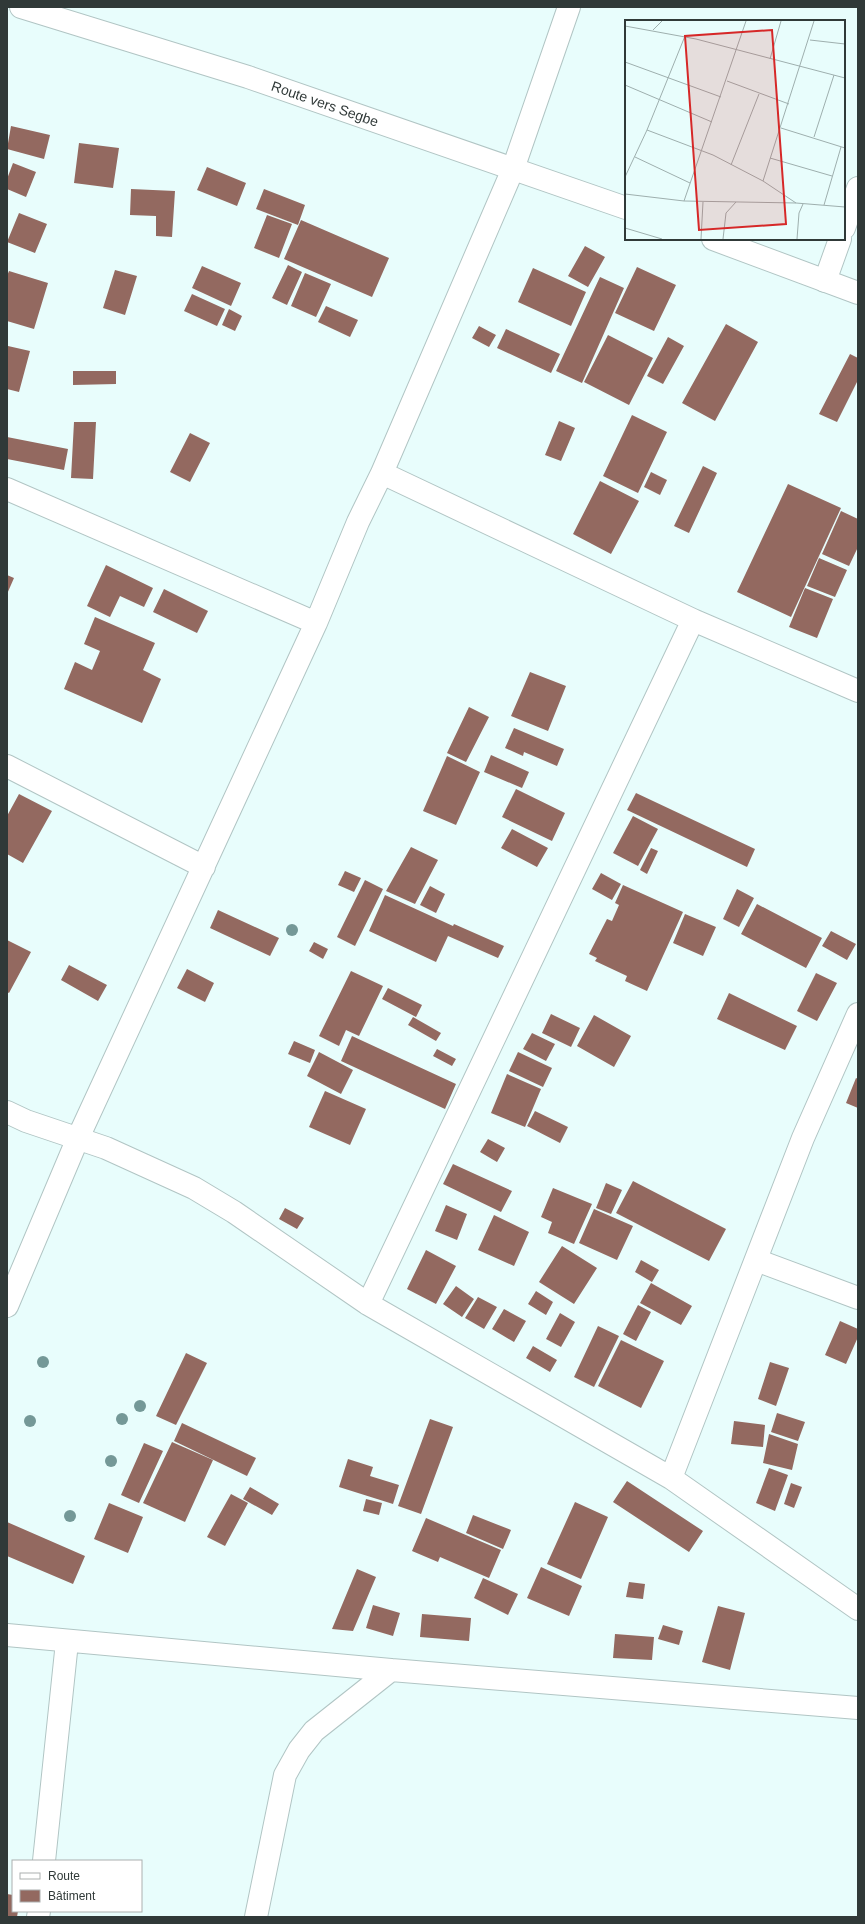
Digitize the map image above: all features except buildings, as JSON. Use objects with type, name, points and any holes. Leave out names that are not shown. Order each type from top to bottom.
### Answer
[{"type":"street","name":"Route vers Segbe","points":[[21,7],[248,77],[625,208]]},
{"type":"street","points":[[7,1306],[78,1138],[316,623],[358,522],[382,473],[513,169],[570,7]]},
{"type":"street","points":[[845,225],[858,188]]},
{"type":"street","points":[[716,240],[858,293]]},
{"type":"street","points":[[825,281],[840,240]]},
{"type":"street","points":[[382,473],[693,620],[858,691]]},
{"type":"street","points":[[7,489],[316,623]]},
{"type":"street","points":[[368,1304],[693,620]]},
{"type":"street","points":[[7,766],[204,867]]},
{"type":"street","points":[[672,1478],[803,1138],[858,1014]]},
{"type":"street","points":[[7,1112],[26,1121],[106,1148],[194,1188],[234,1212],[368,1304],[672,1478],[858,1609]]},
{"type":"street","points":[[756,1260],[858,1298]]},
{"type":"street","points":[[7,1635],[67,1642],[391,1670],[858,1708]]},
{"type":"street","points":[[44,1860],[67,1642]]},
{"type":"street","points":[[256,1917],[285,1776],[299,1750],[314,1731],[391,1670]]}]
